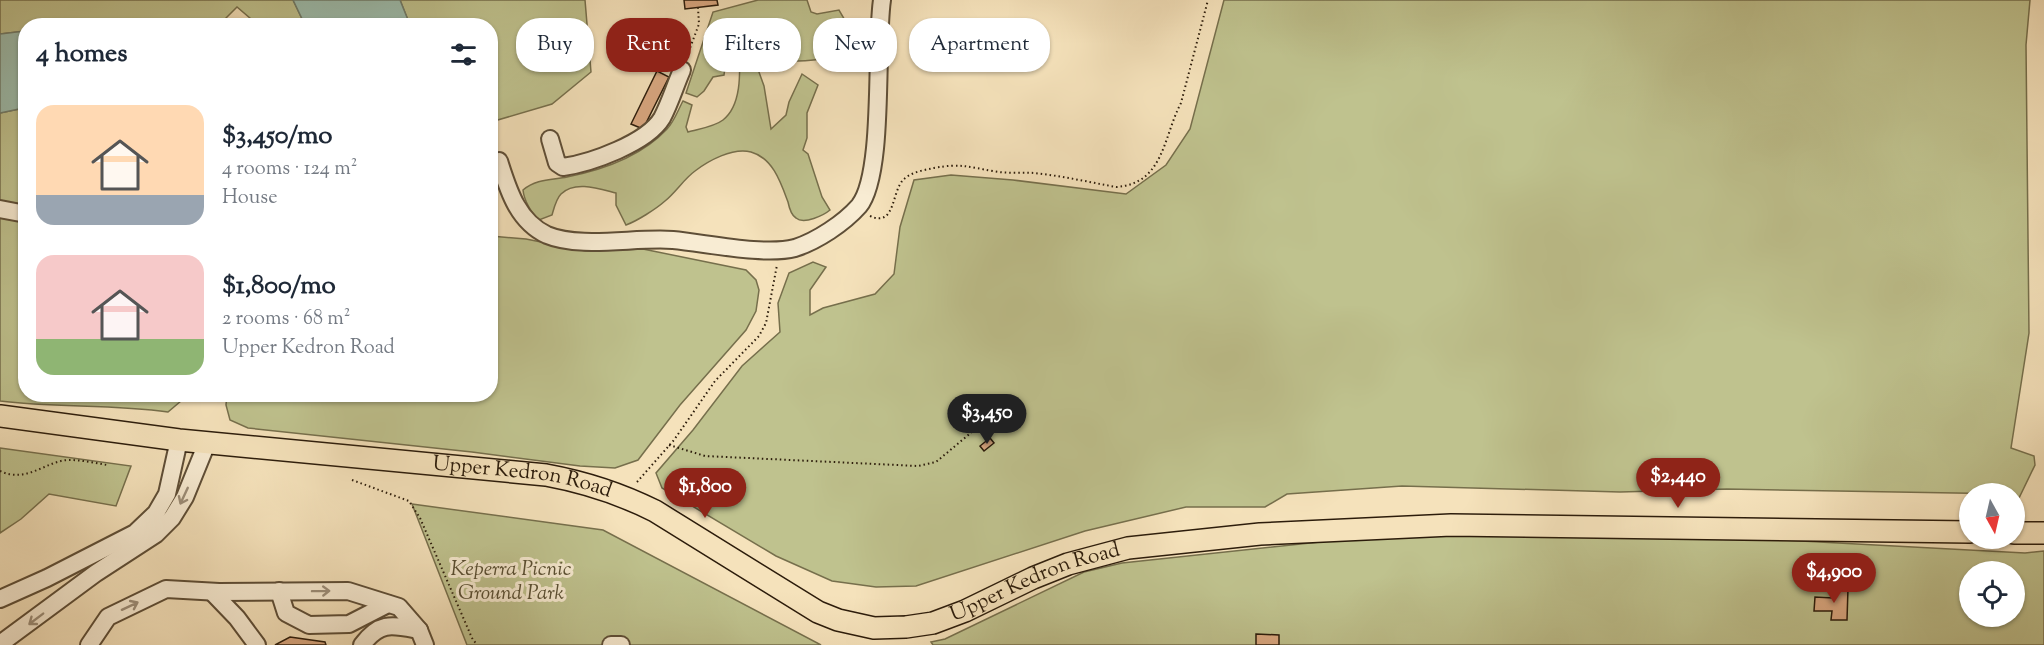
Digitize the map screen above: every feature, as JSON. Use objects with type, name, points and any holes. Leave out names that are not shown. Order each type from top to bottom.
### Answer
[{"type":"main road","name":"Upper Kedron Road","points":[[0,416],[179,440],[546,475],[574,480],[627,497],[655,511],[818,612],[857,625],[892,628],[933,623],[965,611],[1033,578],[1078,561],[1128,548],[1260,534],[1451,525],[1959,532]]},
{"type":"main road","points":[[2025,533],[2044,533]]},
{"type":"lane","points":[[499,161],[511,198],[534,227],[547,234],[571,240],[672,240],[780,250],[808,243],[826,232],[859,205],[869,185],[877,124],[879,19],[882,0]]},
{"type":"lane","points":[[550,139],[557,163],[563,167],[590,160],[628,145],[655,127],[681,72]]},
{"type":"lane","points":[[0,209],[18,212]]},
{"type":"lane","points":[[0,599],[135,533],[156,513],[167,494],[179,440]]},
{"type":"lane","points":[[0,644],[96,573],[156,534],[172,518],[185,496],[207,443]]},
{"type":"lane","points":[[89,645],[108,617],[166,590],[348,591],[399,608],[422,638]]},
{"type":"lane","points":[[279,591],[286,613],[309,625],[349,624],[388,604]]},
{"type":"lane","points":[[212,592],[237,618],[257,645]]},
{"type":"lane","points":[[362,645],[369,635],[390,625],[422,638]]},
{"type":"lane","points":[[611,645],[621,645]]},
{"type":"path","points":[[859,205],[872,218],[886,217],[890,213],[896,191],[905,178],[913,173],[945,166],[964,165],[993,171],[1034,173],[1116,187],[1129,186],[1140,180],[1157,163],[1165,149],[1171,124],[1184,93],[1208,0]]},
{"type":"path","points":[[691,46],[699,24],[698,8]]},
{"type":"path","points":[[627,497],[635,484],[669,445],[715,381],[759,336],[766,323],[780,250]]},
{"type":"path","points":[[669,445],[705,456],[918,466],[936,462],[985,421]]},
{"type":"path","points":[[0,471],[27,474],[67,460],[107,465]]},
{"type":"path","points":[[352,480],[409,501],[420,518],[477,645]]},
{"type":"green space","points":[[0,0],[293,0],[302,18],[250,18],[237,7],[226,18],[18,18],[18,32],[0,34]]},
{"type":"green space","points":[[400,0],[585,0],[586,18],[516,18],[516,72],[591,72],[552,104],[498,120],[498,18],[407,18]]},
{"type":"green space","points":[[758,0],[807,0],[811,12],[817,14],[839,10],[844,18],[813,18],[813,60],[801,61],[801,18],[711,18],[713,12]]},
{"type":"green space","points":[[1224,0],[2030,0],[2026,45],[2029,333],[2011,448],[2034,456],[2035,465],[2025,486],[2025,483],[1959,483],[1959,493],[1727,489],[1620,492],[1402,486],[1287,494],[1265,507],[1186,507],[1085,531],[916,586],[876,587],[832,581],[776,556],[662,488],[656,473],[693,430],[742,366],[780,332],[778,303],[789,273],[813,262],[826,267],[810,290],[810,315],[823,308],[875,294],[894,274],[900,227],[914,180],[951,175],[1126,194],[1166,165],[1190,129]]},
{"type":"green space","points":[[703,42],[703,72],[724,72],[724,75],[713,77],[697,97],[686,93]]},
{"type":"green space","points":[[740,72],[759,72],[764,86],[771,129],[786,115],[789,102],[802,74],[818,85],[807,113],[807,138],[803,150],[808,154],[822,197],[830,210],[809,220],[796,218],[771,165],[759,155],[744,151],[729,153],[707,163],[691,174],[661,204],[626,225],[616,205],[616,193],[595,188],[580,186],[567,190],[558,198],[552,215],[539,220],[526,202],[523,190],[528,186],[594,170],[646,147],[667,129],[683,101],[692,105],[686,127],[688,132],[723,120],[735,103]]},
{"type":"green space","points":[[18,109],[18,402],[180,402],[168,412],[0,401],[0,113]]},
{"type":"green space","points":[[498,237],[526,239],[586,251],[643,249],[746,270],[756,280],[759,290],[756,311],[746,330],[680,405],[638,460],[615,468],[580,466],[248,428],[230,420],[226,402],[498,402]]},
{"type":"green space","points":[[0,448],[131,466],[116,506],[49,494],[21,519],[0,533]]},
{"type":"green space","name":"Keperra Picnic Ground Park","points":[[412,504],[603,530],[821,645],[467,645]]},
{"type":"green space","points":[[1405,533],[1782,540],[2025,553],[2044,551],[2044,645],[933,645],[931,642],[945,639],[1084,572],[1122,563]]},
{"type":"shaded area","points":[[293,0],[400,0],[407,18],[302,18]]},
{"type":"shaded area","points":[[18,32],[18,109],[0,113],[0,34]]},
{"type":"building","points":[[684,0],[717,0],[718,5],[685,9]]},
{"type":"building","points":[[657,72],[669,77],[643,129],[631,124]]},
{"type":"building","points":[[990,438],[994,443],[984,451],[980,446]]},
{"type":"building","points":[[1833,588],[1848,588],[1847,620],[1831,620],[1832,611],[1814,611],[1815,597],[1833,598]]},
{"type":"building","points":[[1256,634],[1279,635],[1279,645],[1256,645]]},
{"type":"building","points":[[290,637],[325,642],[326,645],[275,645]]}]
